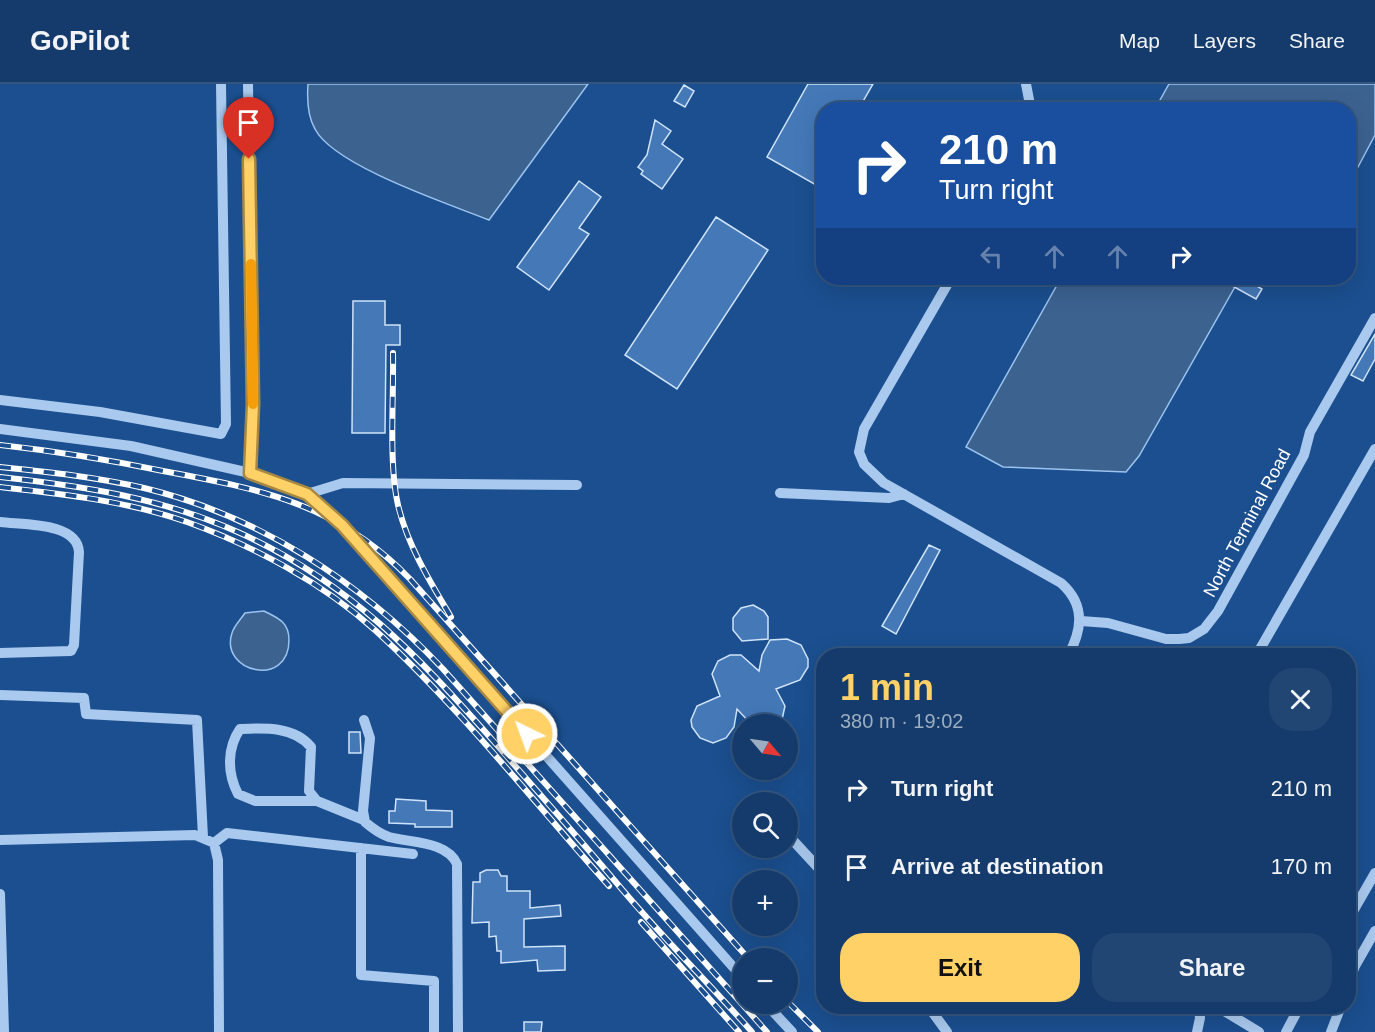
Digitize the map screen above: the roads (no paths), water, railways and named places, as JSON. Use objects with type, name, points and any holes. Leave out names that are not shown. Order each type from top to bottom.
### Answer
[{"type":"street","points":[[0,400],[100,412],[221,434],[226,424],[221,84]]},
{"type":"street","points":[[248,84],[253,404],[250,473]]},
{"type":"street","points":[[1026,84],[1029,102]]},
{"type":"street","points":[[947,285],[860,442],[859,452],[872,474],[1061,583],[1072,592],[1079,607],[1081,621],[1072,648]]},
{"type":"street","name":"North Terminal Road","points":[[1081,621],[1108,623],[1166,639],[1189,638],[1204,628],[1218,611],[1304,454],[1310,432],[1375,318]]},
{"type":"street","points":[[0,429],[131,446],[250,473],[307,494],[342,525],[732,966]]},
{"type":"street","points":[[1261,648],[1375,449]]},
{"type":"street","points":[[307,494],[343,483],[577,485]]},
{"type":"street","points":[[780,493],[889,498],[904,494]]},
{"type":"street","points":[[0,522],[61,530],[71,534],[78,543],[79,552],[74,645],[71,651],[0,653]]},
{"type":"street","points":[[0,695],[84,698],[86,714],[197,720],[203,837]]},
{"type":"street","points":[[364,720],[370,738],[364,820]]},
{"type":"street","points":[[317,801],[309,791],[310,747],[303,738],[292,732],[240,729],[231,742],[230,780],[238,794],[255,801],[317,801],[364,820],[387,836],[443,849],[454,856],[458,864],[458,1032]]},
{"type":"street","points":[[214,843],[227,833],[413,854]]},
{"type":"street","points":[[0,840],[203,837],[214,843],[218,860],[219,1032]]},
{"type":"street","points":[[798,846],[816,865]]},
{"type":"street","points":[[361,849],[361,975],[434,981],[434,1032]]},
{"type":"street","points":[[1356,906],[1375,873]]},
{"type":"street","points":[[0,894],[4,1032]]},
{"type":"street","points":[[1356,964],[1375,930]]},
{"type":"street","points":[[775,1014],[792,1032]]},
{"type":"street","points":[[934,1014],[947,1032]]},
{"type":"street","points":[[1197,1032],[1200,1014]]},
{"type":"street","points":[[1229,1014],[1259,1032]]},
{"type":"street","points":[[1286,1032],[1296,1014]]},
{"type":"street","points":[[1332,1032],[1338,1014]]},
{"type":"water","points":[[308,84],[588,84],[489,220],[421,194],[368,170],[326,143],[315,129],[311,119]]},
{"type":"water","points":[[1169,84],[1375,84],[1375,135],[1356,171],[1356,102],[1159,102]]},
{"type":"water","points":[[1057,285],[1236,285],[1139,456],[1126,472],[1003,467],[966,447]]},
{"type":"water","points":[[264,611],[285,625],[289,640],[286,655],[278,665],[268,670],[256,670],[244,665],[235,657],[231,647],[232,633],[245,613]]},
{"type":"railway","points":[[393,353],[393,453],[399,509],[415,551],[451,617]]},
{"type":"railway","points":[[0,445],[102,460],[233,485],[296,504],[355,533],[383,554],[410,579],[739,948]]},
{"type":"railway","points":[[0,467],[108,481],[187,500],[268,535],[343,581],[378,608],[443,669],[767,1032]]},
{"type":"railway","points":[[0,477],[122,495],[211,521],[280,553],[349,599],[380,624],[439,681],[648,919],[752,1032]]},
{"type":"railway","points":[[0,487],[95,499],[187,522],[262,554],[334,597],[376,631],[437,691],[609,886]]},
{"type":"railway","points":[[641,922],[739,1032]]},
{"type":"railway","points":[[798,1012],[818,1032]]}]
